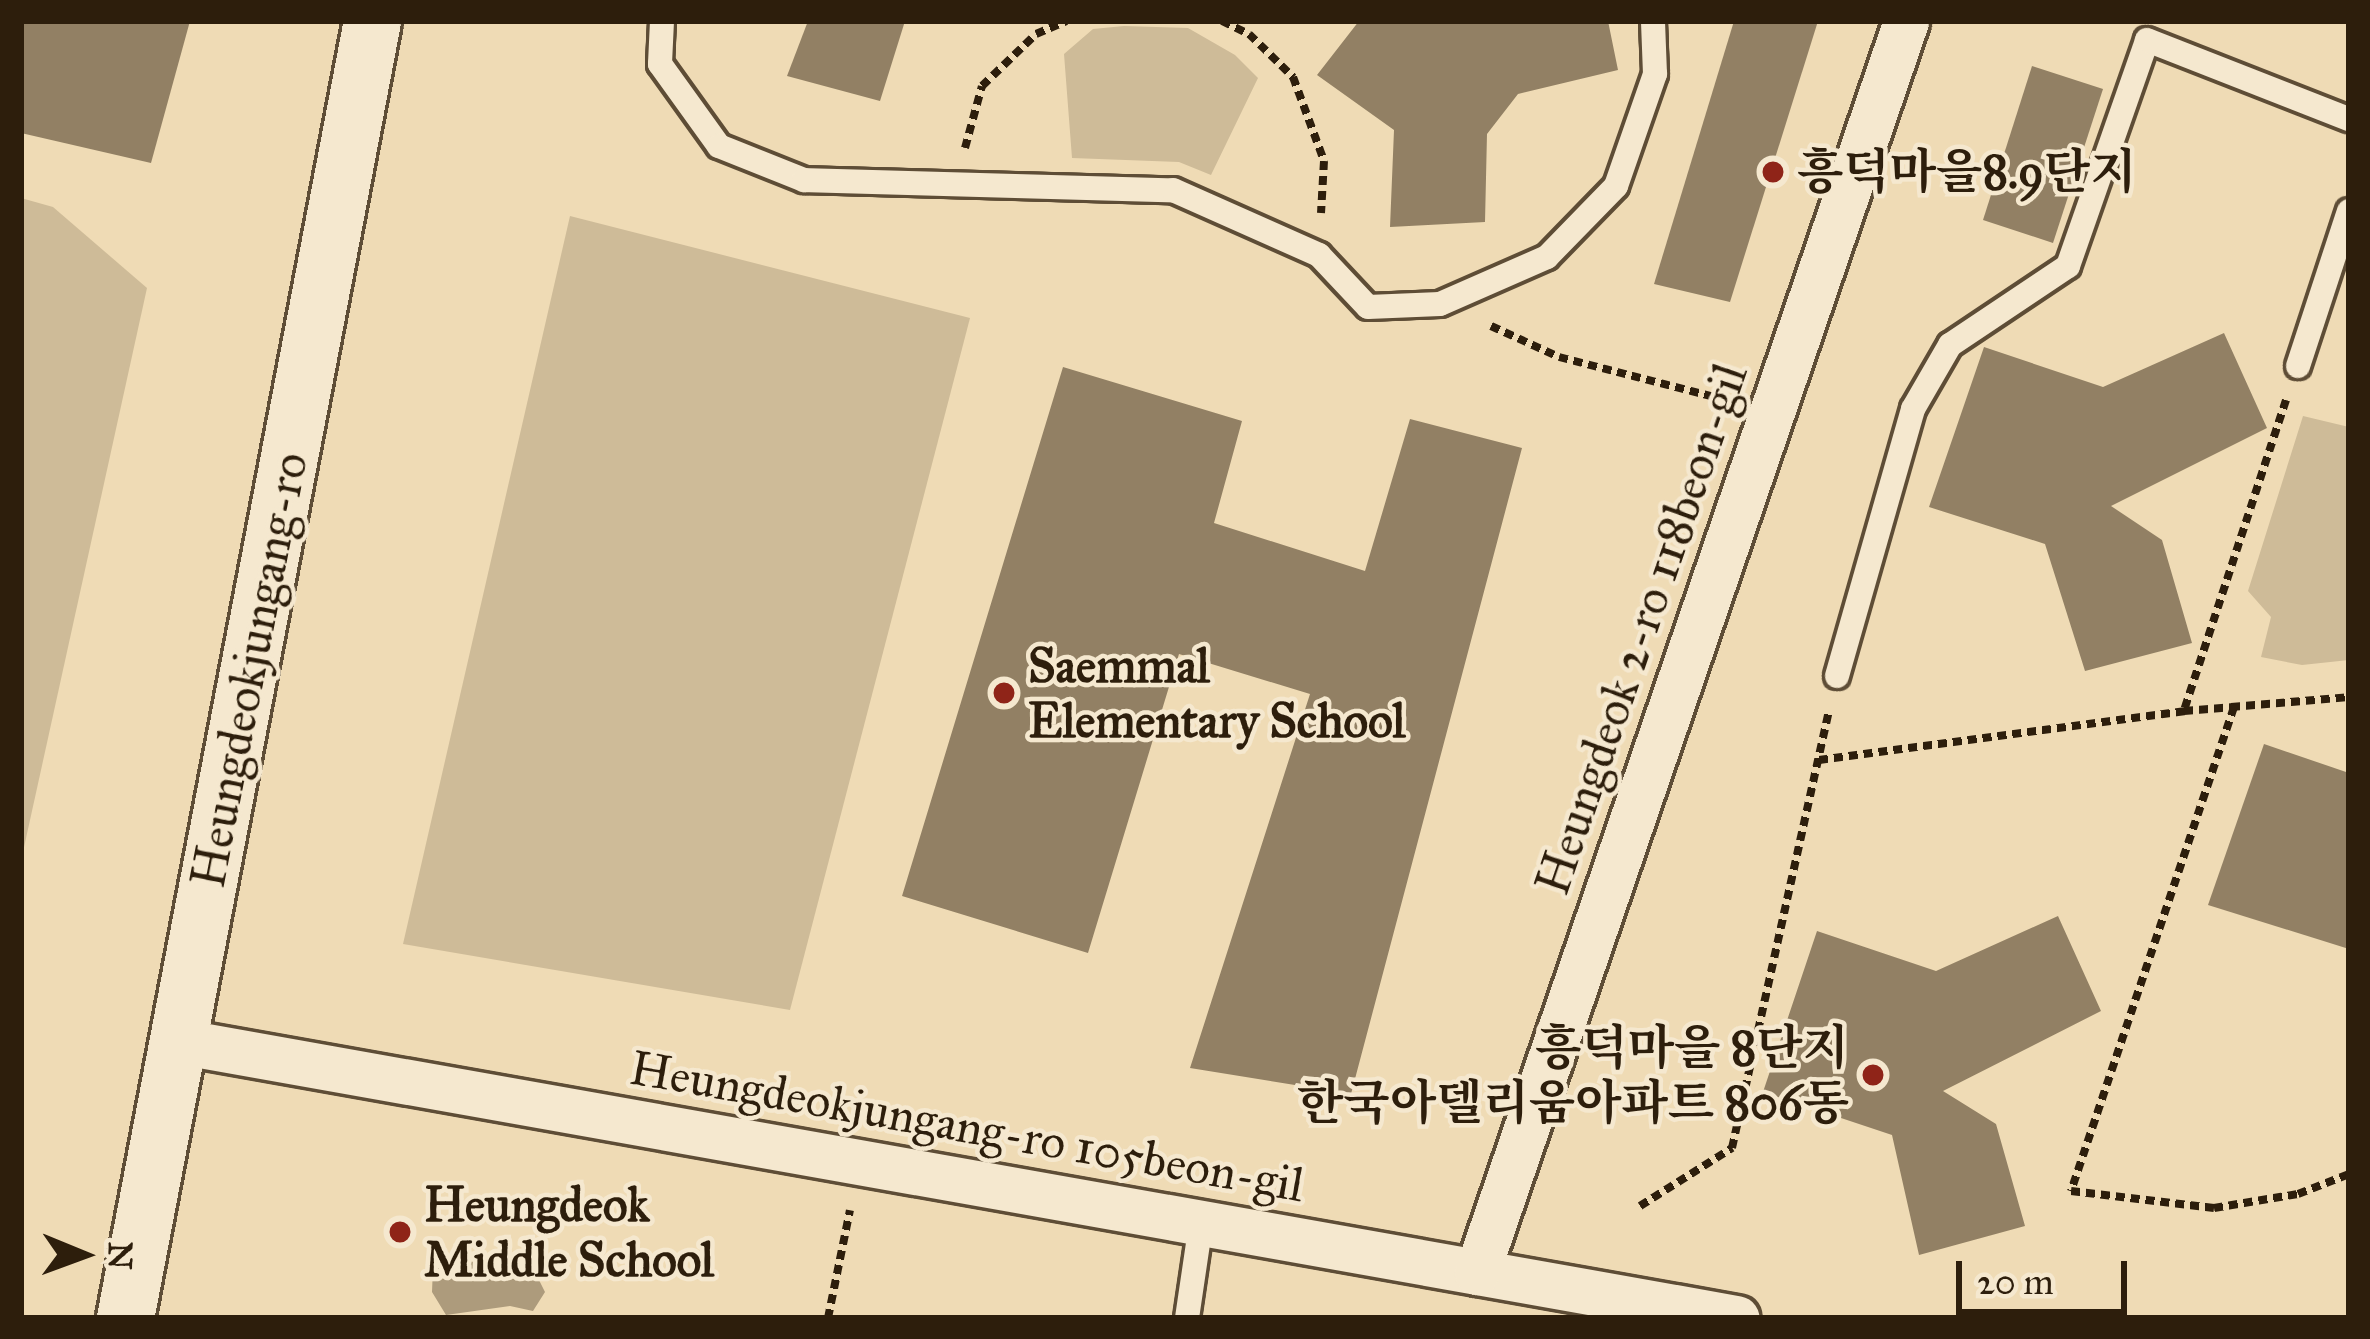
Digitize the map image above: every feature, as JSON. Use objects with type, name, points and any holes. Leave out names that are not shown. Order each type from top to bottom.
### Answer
[{"type":"street","name":"Heungdeokjungang-ro","points":[[124,1318],[371,21]]},
{"type":"street","name":"Heungdeok 2-ro 118beon-gil","points":[[1478,1272],[1906,21]]},
{"type":"street","name":"Heungdeokjungang-ro 105beon-gil","points":[[178,1041],[1737,1318]]},
{"type":"lane","points":[[662,21],[660,64],[719,146],[804,180],[1173,190],[1319,255],[1368,307],[1440,304],[1547,257],[1616,186],[1654,74],[1653,21]]},
{"type":"lane","points":[[1837,676],[1913,410],[1950,345],[2068,266],[2147,40],[2349,119]]},
{"type":"lane","points":[[2298,366],[2349,212]]},
{"type":"lane","points":[[1187,1318],[1201,1222]]},
{"type":"path","points":[[956,183],[982,86],[1036,34],[1066,21]]},
{"type":"path","points":[[1222,21],[1249,34],[1293,77],[1324,161],[1319,255]]},
{"type":"path","points":[[1440,304],[1559,357],[1772,412]]},
{"type":"path","points":[[2183,711],[2298,366]]},
{"type":"path","points":[[1640,1206],[1732,1148],[1837,676]]},
{"type":"path","points":[[1819,760],[2183,711],[2349,697]]},
{"type":"path","points":[[2234,707],[2071,1191],[2214,1208],[2298,1194],[2349,1174]]},
{"type":"path","points":[[828,1318],[859,1162]]},
{"type":"shaded area","points":[[1188,28],[1235,55],[1258,78],[1211,175],[1179,162],[1072,158],[1064,54],[1093,29]]},
{"type":"shaded area","points":[[21,198],[53,207],[147,288],[21,861]]},
{"type":"shaded area","points":[[570,216],[970,318],[790,1010],[403,944]]},
{"type":"shaded area","points":[[2303,416],[2349,427],[2349,660],[2302,665],[2261,657],[2271,617],[2248,591]]},
{"type":"shaded area","points":[[478,1261],[493,1270],[538,1278],[545,1292],[533,1311],[510,1306],[446,1315],[432,1292],[433,1266]]},
{"type":"building","points":[[21,21],[190,21],[151,163],[21,133]]},
{"type":"building","points":[[808,21],[905,21],[880,101],[787,76]]},
{"type":"building","points":[[1359,21],[1608,21],[1618,70],[1518,94],[1487,134],[1485,222],[1390,227],[1394,130],[1317,75]]},
{"type":"building","points":[[1734,21],[1818,21],[1730,302],[1654,284]]},
{"type":"building","points":[[2032,66],[2103,89],[2053,243],[1983,220]]},
{"type":"building","points":[[2224,333],[2267,428],[2111,506],[2162,540],[2192,643],[2085,671],[2045,544],[1929,507],[1984,347],[2103,387]]},
{"type":"building","points":[[1063,367],[1242,421],[1214,523],[1365,571],[1410,419],[1522,448],[1351,1094],[1190,1068],[1310,694],[1179,654],[1088,953],[902,896]]},
{"type":"building","points":[[2264,744],[2349,773],[2349,949],[2208,905]]},
{"type":"building","name":"흥덕마을 8단지 한국아델리움아파트 806동","points":[[2058,916],[2101,1011],[1943,1091],[1996,1124],[2025,1226],[1919,1255],[1892,1135],[1763,1092],[1817,931],[1936,971]]},
{"type":"place","name":"흥덕마을8.9단지","points":[[1773,172]]},
{"type":"place","name":"Saemmal Elementary School","points":[[1004,693]]},
{"type":"place","name":"흥덕마을 8단지 한국아델리움아파트 806동","points":[[1873,1075]]},
{"type":"place","name":"Heungdeok Middle School","points":[[400,1232]]}]
